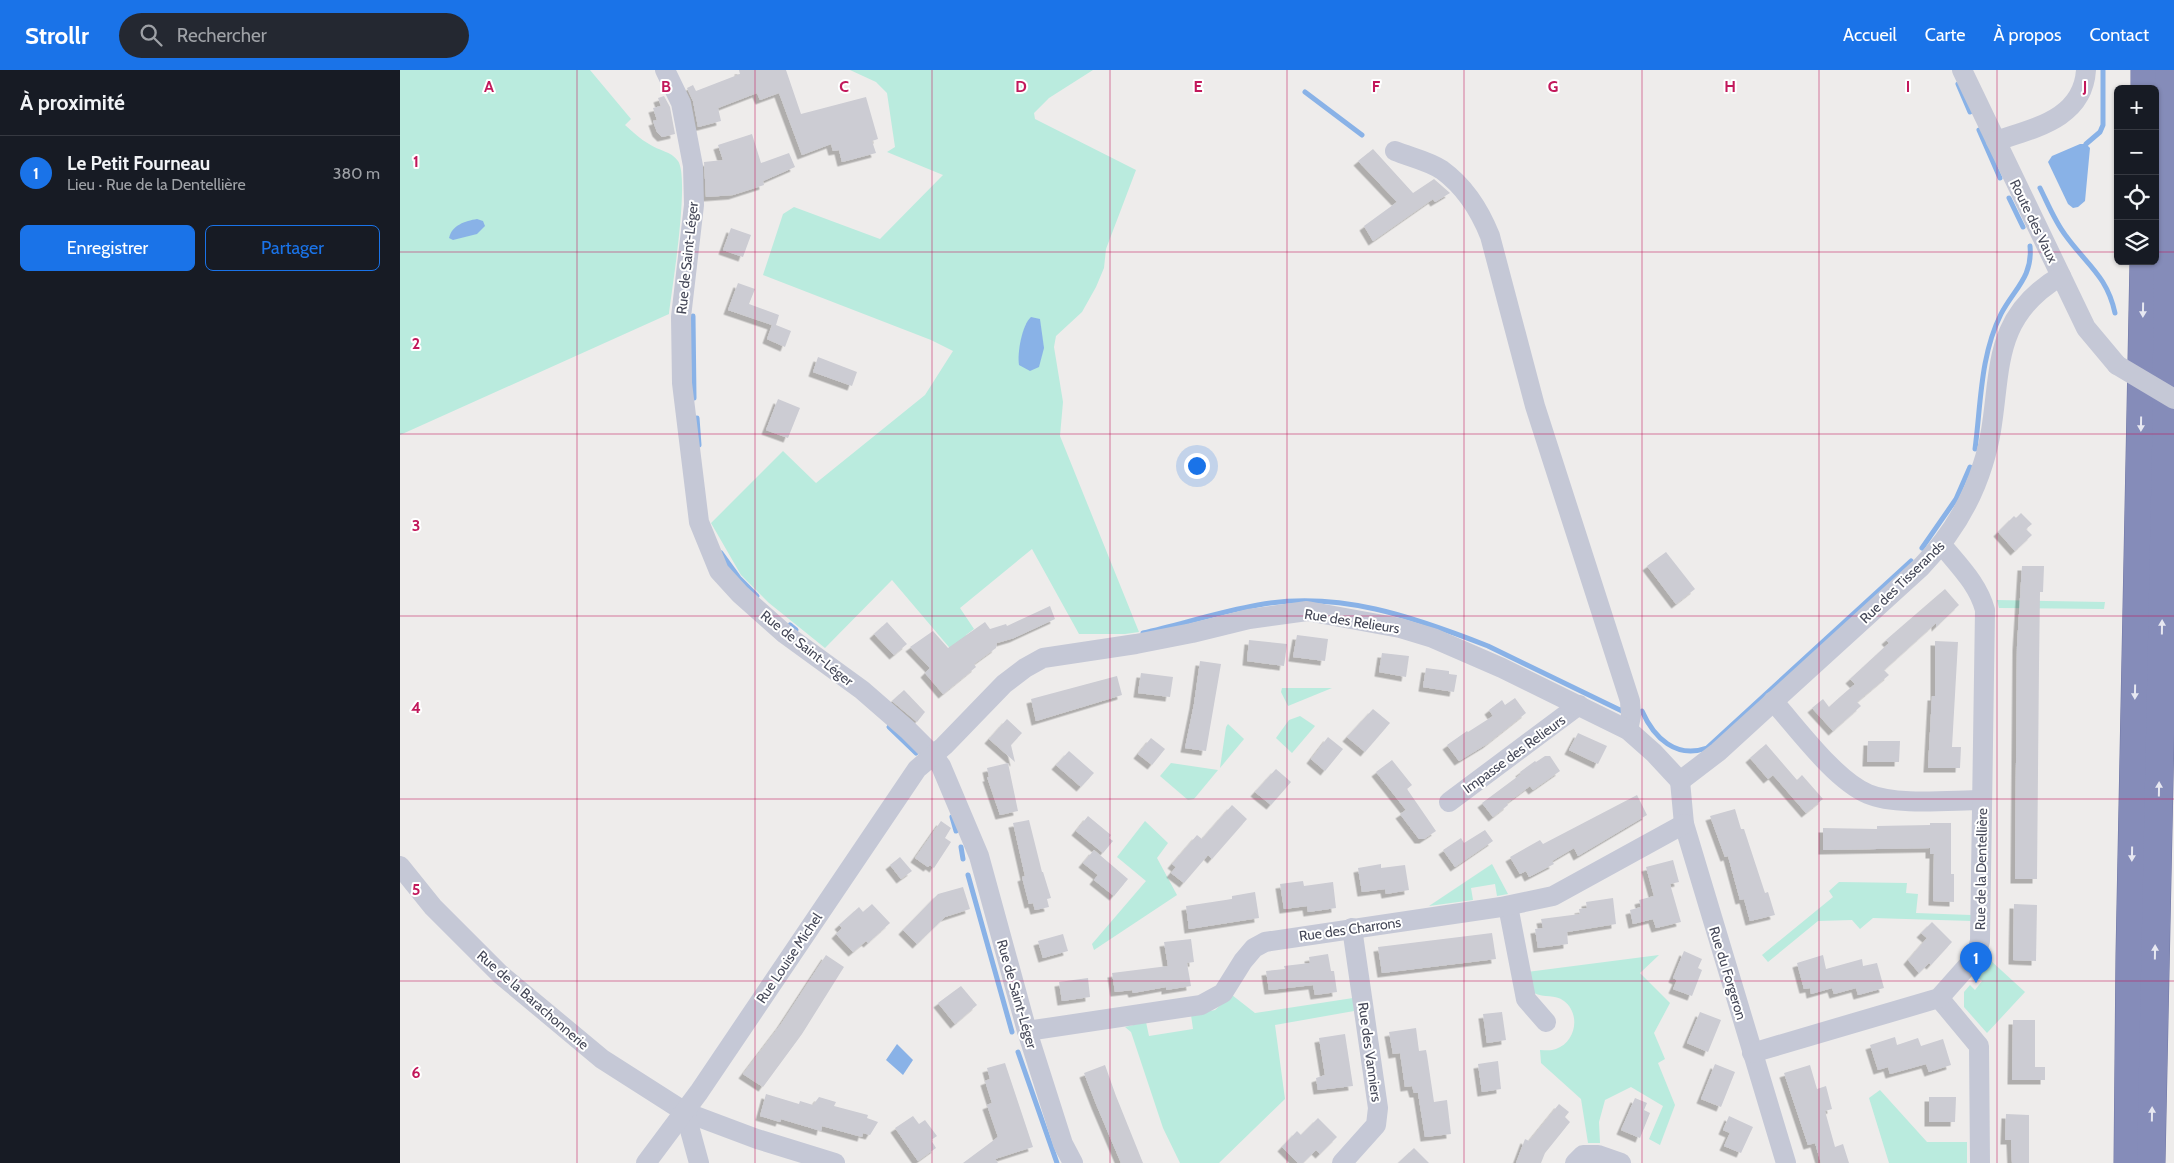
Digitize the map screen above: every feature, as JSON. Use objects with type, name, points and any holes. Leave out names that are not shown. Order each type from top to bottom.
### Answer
[{"type":"highway","points":[[2145,70],[2145,85]]},
{"type":"highway","points":[[2150,1163],[2166,429],[2170,70]]},
{"type":"highway","points":[[2128,1163],[2130,954],[2144,265]]},
{"type":"highway","points":[[2123,1163],[2130,954]]},
{"type":"street","name":"Rue de Saint-Léger","points":[[665,70],[681,103],[693,166],[694,205],[681,326],[682,383],[699,522],[719,571],[740,594],[784,634],[862,690],[932,754],[941,766],[979,856],[1027,1031],[1064,1144],[1073,1163]]},
{"type":"street","name":"Route des Vaux","points":[[1962,70],[2086,328],[2117,365],[2174,400]]},
{"type":"street","points":[[1996,141],[2055,120],[2065,114],[2080,96],[2086,70]]},
{"type":"street","points":[[1395,151],[1441,169],[1452,178],[1480,214],[1490,236],[1535,406],[1630,701],[1631,716],[1628,730]]},
{"type":"street","name":"Rue des Tisserands","points":[[1680,781],[1718,752],[1921,567],[1942,545],[1959,520],[1983,464],[1990,435],[2000,352],[2008,333],[2028,302],[2040,290],[2061,276]]},
{"type":"street","name":"Rue de la Dentellière","points":[[1940,998],[1971,962],[1977,952],[1980,940],[1985,610],[1982,596],[1974,583],[1942,545]]},
{"type":"street","name":"Rue des Relieurs","points":[[932,754],[944,746],[1004,684],[1025,668],[1043,658],[1136,644],[1249,619],[1306,611],[1400,628],[1433,638],[1579,705],[1628,730],[1654,753],[1680,781]]},
{"type":"street","points":[[1773,701],[1844,779],[1869,794],[1906,800],[1982,800]]},
{"type":"street","name":"Impasse des Relieurs","points":[[1449,802],[1579,705]]},
{"type":"street","name":"Rue Louise Michel","points":[[646,1163],[685,1112],[917,769],[932,754]]},
{"type":"street","name":"Rue du Forgeron","points":[[1680,781],[1684,824],[1786,1163]]},
{"type":"street","name":"Rue des Charrons","points":[[1027,1031],[1201,1005],[1223,993],[1243,961],[1254,948],[1265,942],[1508,906],[1553,896],[1570,889],[1684,824]]},
{"type":"street","name":"Rue de la Barachonnerie","points":[[400,866],[433,907],[500,974],[602,1059],[685,1112],[757,1139],[835,1163]]},
{"type":"street","points":[[1508,906],[1526,999],[1546,1022]]},
{"type":"street","name":"Rue des Vanniers","points":[[1342,1163],[1376,1125],[1378,1108],[1352,928]]},
{"type":"street","points":[[1752,1053],[1940,998],[1979,1046],[1980,1163]]},
{"type":"street","points":[[685,1112],[700,1163]]},
{"type":"street","points":[[1576,1163],[1583,1155],[1598,1155],[1621,1163]]},
{"type":"green space","points":[[400,70],[590,70],[631,119],[625,125],[643,140],[672,155],[678,161],[681,171],[682,188],[679,234],[669,314],[400,435]]},
{"type":"green space","points":[[850,70],[1093,70],[1049,98],[1034,113],[1035,119],[1136,170],[1106,249],[1104,268],[1096,287],[1082,312],[1056,336],[1054,347],[1063,402],[1060,436],[1139,632],[1125,634],[1079,634],[1032,549],[960,608],[974,629],[966,635],[971,643],[954,653],[892,580],[825,648],[769,603],[741,575],[711,523],[783,451],[816,483],[925,395],[953,351],[931,340],[763,275],[783,214],[794,207],[880,239],[943,175],[887,152],[895,147],[887,93],[876,82]]},
{"type":"green space","points":[[1997,600],[2105,602],[2104,609],[1999,608]]},
{"type":"green space","points":[[1282,688],[1332,688],[1288,706],[1281,692]]},
{"type":"green space","points":[[1300,716],[1315,726],[1292,753],[1276,738],[1289,720]]},
{"type":"green space","points":[[1228,724],[1244,739],[1220,768],[1226,727]]},
{"type":"green space","points":[[1171,763],[1218,770],[1194,799],[1188,800],[1160,776]]},
{"type":"green space","points":[[1145,821],[1168,843],[1157,858],[1177,895],[1094,950],[1092,944],[1146,881],[1117,857]]},
{"type":"green space","points":[[1492,864],[1508,894],[1497,896],[1495,884],[1471,888],[1473,900],[1429,906]]},
{"type":"green space","points":[[1839,882],[1907,883],[1906,893],[1918,894],[1916,913],[1971,915],[1972,921],[1873,918],[1860,929],[1852,920],[1818,921],[1768,962],[1762,955],[1833,897],[1829,891]]},
{"type":"green space","points":[[1659,955],[1640,973],[1670,1003],[1654,1033],[1665,1059],[1658,1063],[1675,1105],[1660,1145],[1649,1139],[1663,1106],[1631,1087],[1605,1100],[1599,1122],[1600,1143],[1588,1143],[1581,1099],[1541,1063],[1540,1050],[1556,1049],[1563,1045],[1572,1034],[1574,1027],[1573,1013],[1561,999],[1534,993],[1527,972]]},
{"type":"green space","points":[[1990,960],[2025,992],[1987,1033],[1964,1007],[1964,992],[1970,985],[1975,990],[1982,981],[1977,977]]},
{"type":"green space","points":[[1232,995],[1255,1013],[1353,998],[1354,1011],[1275,1025],[1285,1099],[1219,1163],[1180,1163],[1163,1128],[1131,1032],[1125,1027],[1146,1022],[1149,1036],[1193,1029],[1191,1015],[1215,1010]]},
{"type":"green space","points":[[1880,1090],[1927,1142],[1967,1142],[1967,1163],[1889,1163],[1869,1098]]},
{"type":"water","points":[[2080,144],[2086,144],[2090,148],[2085,201],[2078,207],[2073,208],[2068,204],[2048,162],[2052,156]]},
{"type":"water","points":[[477,219],[483,221],[485,226],[477,234],[453,240],[449,238],[456,227],[464,222]]},
{"type":"water","points":[[1031,317],[1040,319],[1044,348],[1039,367],[1030,371],[1019,365],[1019,360],[1023,333]]},
{"type":"water","points":[[897,1044],[913,1060],[903,1075],[886,1060]]},
{"type":"building","points":[[739,70],[786,70],[801,114],[866,97],[878,139],[872,141],[876,153],[842,162],[839,150],[833,151],[831,144],[802,155],[779,93],[760,100],[757,93],[718,108],[721,121],[698,127],[693,101],[687,88],[693,85],[696,91],[740,74]]},
{"type":"building","points":[[664,96],[670,107],[675,134],[662,137],[657,132],[653,121],[657,120],[653,108],[661,106],[658,98]]},
{"type":"building","points":[[752,134],[761,163],[789,153],[795,167],[763,181],[764,185],[733,195],[706,197],[704,162],[723,160],[718,145]]},
{"type":"building","points":[[1373,149],[1413,193],[1434,179],[1450,193],[1435,202],[1433,199],[1373,241],[1364,226],[1397,202],[1358,161]]},
{"type":"building","points":[[731,228],[751,235],[743,257],[723,250]]},
{"type":"building","points":[[738,283],[755,289],[749,304],[779,315],[776,325],[791,331],[785,347],[767,339],[772,325],[728,310]]},
{"type":"building","points":[[818,357],[857,372],[852,386],[813,372]]},
{"type":"building","points":[[778,399],[800,408],[788,438],[766,430]]},
{"type":"building","points":[[2021,513],[2032,524],[2026,529],[2032,535],[2015,551],[1998,532],[2014,516],[2016,518]]},
{"type":"building","points":[[1666,552],[1695,589],[1676,604],[1647,566]]},
{"type":"building","points":[[2022,566],[2044,566],[2043,592],[2040,592],[2037,879],[2015,879],[2017,646]]},
{"type":"building","points":[[1945,589],[1959,605],[1936,627],[1936,623],[1884,670],[1889,675],[1857,702],[1861,706],[1833,731],[1812,708],[1823,699],[1829,707],[1855,684],[1850,679],[1889,643],[1886,640]]},
{"type":"building","points":[[1050,606],[1055,619],[1014,638],[997,643],[996,648],[974,664],[976,667],[943,694],[925,673],[930,668],[910,647],[933,631],[948,648],[985,622],[990,629],[1006,624],[1007,626]]},
{"type":"building","points":[[887,622],[907,644],[894,655],[874,634]]},
{"type":"building","points":[[1297,635],[1328,639],[1325,661],[1293,657]]},
{"type":"building","points":[[1249,640],[1287,644],[1284,666],[1247,661]]},
{"type":"building","points":[[1935,641],[1958,642],[1952,747],[1961,747],[1960,768],[1928,768],[1932,696],[1935,696]]},
{"type":"building","points":[[1382,653],[1409,656],[1406,677],[1379,672]]},
{"type":"building","points":[[1200,661],[1221,664],[1206,751],[1185,748]]},
{"type":"building","points":[[1426,668],[1449,671],[1449,674],[1457,675],[1454,692],[1423,687]]},
{"type":"building","points":[[1141,673],[1173,677],[1170,697],[1138,693]]},
{"type":"building","points":[[1117,676],[1122,695],[1036,721],[1031,699]]},
{"type":"building","points":[[904,690],[925,712],[917,722],[892,701]]},
{"type":"building","points":[[1515,698],[1526,713],[1487,744],[1459,761],[1447,745],[1493,716],[1489,710],[1502,700],[1505,705]]},
{"type":"building","points":[[1373,709],[1390,723],[1365,752],[1347,737]]},
{"type":"building","points":[[1007,719],[1022,733],[1011,745],[1015,762],[989,739]]},
{"type":"building","points":[[1578,733],[1607,746],[1598,764],[1569,750]]},
{"type":"building","points":[[1328,737],[1343,749],[1325,771],[1311,759]]},
{"type":"building","points":[[1151,738],[1165,749],[1152,765],[1138,754]]},
{"type":"building","points":[[1868,741],[1900,741],[1899,762],[1867,762]]},
{"type":"building","points":[[1766,744],[1797,780],[1802,775],[1823,799],[1806,813],[1773,775],[1768,779],[1750,758]]},
{"type":"building","points":[[1069,751],[1094,773],[1081,787],[1056,765]]},
{"type":"building","points":[[1545,756],[1550,756],[1560,771],[1533,790],[1530,786],[1507,803],[1508,805],[1493,817],[1482,803],[1521,774],[1520,772]]},
{"type":"building","points":[[1392,760],[1412,785],[1407,789],[1436,831],[1424,839],[1419,839],[1400,814],[1406,810],[1376,772]]},
{"type":"building","points":[[1008,763],[1018,811],[1000,815],[987,777],[989,777],[987,768]]},
{"type":"building","points":[[1276,769],[1291,782],[1271,805],[1255,792]]},
{"type":"building","points":[[1637,795],[1647,815],[1578,856],[1574,848],[1552,861],[1554,864],[1529,877],[1526,871],[1520,874],[1510,857],[1540,840],[1543,844]]},
{"type":"building","points":[[1232,805],[1247,819],[1212,859],[1208,855],[1184,883],[1171,873],[1176,867],[1172,864],[1197,835],[1202,839]]},
{"type":"building","points":[[1735,809],[1741,829],[1744,829],[1765,893],[1768,892],[1775,915],[1750,921],[1744,899],[1740,900],[1728,856],[1725,857],[1710,816]]},
{"type":"building","points":[[1088,816],[1111,835],[1109,838],[1113,841],[1103,853],[1076,831]]},
{"type":"building","points":[[1029,820],[1042,872],[1051,898],[1047,899],[1049,907],[1035,910],[1033,903],[1029,904],[1022,877],[1025,876],[1013,823]]},
{"type":"building","points":[[941,821],[951,828],[945,838],[951,842],[934,868],[930,865],[928,867],[915,858]]},
{"type":"building","points":[[1930,823],[1951,823],[1951,874],[1954,874],[1954,902],[1933,901],[1934,854],[1930,854],[1930,848],[1823,850],[1823,828],[1877,829],[1877,826],[1930,825]]},
{"type":"building","points":[[1485,830],[1493,841],[1455,867],[1443,850],[1461,838],[1464,843]]},
{"type":"building","points":[[1094,850],[1128,879],[1114,896],[1094,880],[1098,875],[1083,863]]},
{"type":"building","points":[[900,857],[912,871],[901,879],[890,865]]},
{"type":"building","points":[[1673,860],[1679,882],[1670,884],[1681,922],[1656,928],[1653,919],[1633,924],[1630,910],[1641,907],[1639,900],[1654,896],[1646,867]]},
{"type":"building","points":[[1381,864],[1381,868],[1405,865],[1409,890],[1386,894],[1385,889],[1362,892],[1358,868]]},
{"type":"building","points":[[1303,881],[1304,886],[1333,882],[1336,908],[1308,912],[1307,906],[1284,909],[1280,884]]},
{"type":"building","points":[[963,887],[970,909],[945,917],[917,944],[903,930],[938,894]]},
{"type":"building","points":[[1255,892],[1259,918],[1189,929],[1186,906],[1232,899],[1232,896]]},
{"type":"building","points":[[1613,898],[1616,924],[1567,932],[1568,944],[1538,948],[1535,929],[1543,928],[1541,919],[1580,914],[1579,909],[1587,908],[1586,902]]},
{"type":"building","points":[[872,904],[890,923],[868,943],[866,941],[853,952],[836,934],[842,928],[839,925],[859,907],[863,912]]},
{"type":"building","points":[[2014,904],[2037,905],[2036,961],[2013,960]]},
{"type":"building","points":[[1932,922],[1952,942],[1931,965],[1929,963],[1919,973],[1908,960],[1927,938],[1921,933]]},
{"type":"building","points":[[1492,933],[1496,959],[1382,973],[1378,947]]},
{"type":"building","points":[[1063,934],[1068,951],[1043,958],[1038,941]]},
{"type":"building","points":[[1191,939],[1194,962],[1187,963],[1191,986],[1166,990],[1166,987],[1133,993],[1132,990],[1115,992],[1112,973],[1168,966],[1164,942]]},
{"type":"building","points":[[1684,951],[1702,959],[1698,968],[1702,970],[1692,996],[1673,989],[1677,980],[1673,978]]},
{"type":"building","points":[[1328,954],[1331,971],[1334,971],[1337,992],[1315,995],[1313,985],[1269,990],[1266,971],[1285,969],[1284,966],[1310,963],[1309,957]]},
{"type":"building","points":[[826,955],[844,967],[802,1034],[763,1087],[743,1074],[781,1024]]},
{"type":"building","points":[[1823,955],[1826,969],[1862,959],[1863,966],[1877,963],[1884,988],[1858,995],[1856,988],[1834,994],[1832,988],[1811,994],[1810,988],[1804,989],[1797,963]]},
{"type":"building","points":[[1088,978],[1090,997],[1062,1001],[1059,982]]},
{"type":"building","points":[[961,986],[977,1005],[955,1024],[938,1003]]},
{"type":"building","points":[[1502,1012],[1506,1040],[1487,1043],[1483,1014]]},
{"type":"building","points":[[1700,1012],[1721,1020],[1708,1052],[1687,1043]]},
{"type":"building","points":[[2013,1020],[2035,1020],[2035,1067],[2045,1067],[2045,1080],[2012,1080]]},
{"type":"building","points":[[1416,1028],[1419,1051],[1426,1050],[1434,1102],[1447,1100],[1451,1134],[1425,1137],[1418,1093],[1414,1093],[1412,1086],[1405,1087],[1400,1053],[1393,1054],[1389,1032]]},
{"type":"building","points":[[1345,1034],[1353,1086],[1318,1090],[1316,1078],[1325,1075],[1319,1038]]},
{"type":"building","points":[[1895,1037],[1897,1045],[1918,1038],[1921,1046],[1943,1039],[1951,1065],[1929,1072],[1926,1064],[1890,1074],[1888,1067],[1878,1070],[1870,1045]]},
{"type":"building","points":[[1498,1061],[1501,1089],[1482,1092],[1478,1064]]},
{"type":"building","points":[[1005,1063],[1033,1147],[995,1159],[998,1163],[963,1163],[998,1137],[987,1105],[992,1103],[985,1081],[990,1079],[987,1068]]},
{"type":"building","points":[[1715,1064],[1735,1072],[1721,1107],[1701,1099]]},
{"type":"building","points":[[1105,1065],[1143,1163],[1121,1163],[1096,1104],[1084,1073]]},
{"type":"building","points":[[1810,1065],[1817,1089],[1826,1086],[1832,1109],[1825,1111],[1835,1147],[1843,1144],[1849,1163],[1821,1163],[1815,1143],[1808,1145],[1784,1073]]},
{"type":"building","points":[[766,1094],[799,1104],[800,1101],[813,1105],[819,1097],[836,1102],[834,1106],[868,1115],[867,1118],[878,1122],[870,1135],[863,1133],[862,1137],[822,1126],[821,1131],[781,1119],[780,1122],[760,1116]]},
{"type":"building","points":[[1929,1097],[1956,1097],[1955,1122],[1929,1122]]},
{"type":"building","points":[[1635,1098],[1647,1103],[1644,1110],[1650,1113],[1640,1138],[1621,1130]]},
{"type":"building","points":[[1559,1104],[1569,1112],[1565,1117],[1570,1122],[1545,1153],[1541,1163],[1516,1163],[1525,1139],[1529,1141]]},
{"type":"building","points":[[2006,1114],[2029,1115],[2029,1163],[2012,1163],[2011,1140],[2005,1140]]},
{"type":"building","points":[[913,1116],[919,1124],[925,1120],[937,1136],[931,1140],[936,1148],[918,1161],[895,1128]]},
{"type":"building","points":[[1729,1116],[1753,1127],[1741,1153],[1724,1146],[1730,1133],[1723,1130]]},
{"type":"building","points":[[1318,1118],[1337,1137],[1320,1154],[1316,1150],[1303,1163],[1298,1163],[1282,1147],[1297,1131],[1301,1135]]},
{"type":"building","points":[[1414,1148],[1429,1163],[1398,1163]]},
{"type":"waterway","points":[[2086,144],[2100,132],[2103,125],[2103,70]]},
{"type":"waterway","points":[[1958,84],[1970,112]]},
{"type":"waterway","points":[[1305,92],[1362,135]]},
{"type":"waterway","points":[[1979,130],[2000,178]]},
{"type":"waterway","points":[[2040,188],[2062,231],[2102,280],[2115,313]]},
{"type":"waterway","points":[[2009,198],[2023,227]]},
{"type":"waterway","points":[[1975,449],[1982,380],[1989,346],[2001,314],[2026,275],[2029,266],[2030,246]]},
{"type":"waterway","points":[[693,316],[694,398]]},
{"type":"waterway","points":[[697,418],[699,445]]},
{"type":"waterway","points":[[1922,548],[1956,499],[1970,467]]},
{"type":"waterway","points":[[721,553],[739,578],[757,596]]},
{"type":"waterway","points":[[1642,711],[1653,730],[1667,744],[1685,751],[1707,748],[1911,561]]},
{"type":"waterway","points":[[1143,633],[1258,605],[1288,601],[1346,604],[1404,616],[1460,635],[1488,646],[1622,711],[1624,706]]},
{"type":"waterway","points":[[790,625],[796,630]]},
{"type":"waterway","points":[[889,727],[916,753]]},
{"type":"waterway","points":[[952,817],[956,831]]},
{"type":"waterway","points":[[961,847],[963,859]]},
{"type":"waterway","points":[[968,875],[1012,1032]]},
{"type":"waterway","points":[[1018,1052],[1057,1163]]},
{"type":"place","name":"Le Petit Fourneau","points":[[1976,983]]}]
